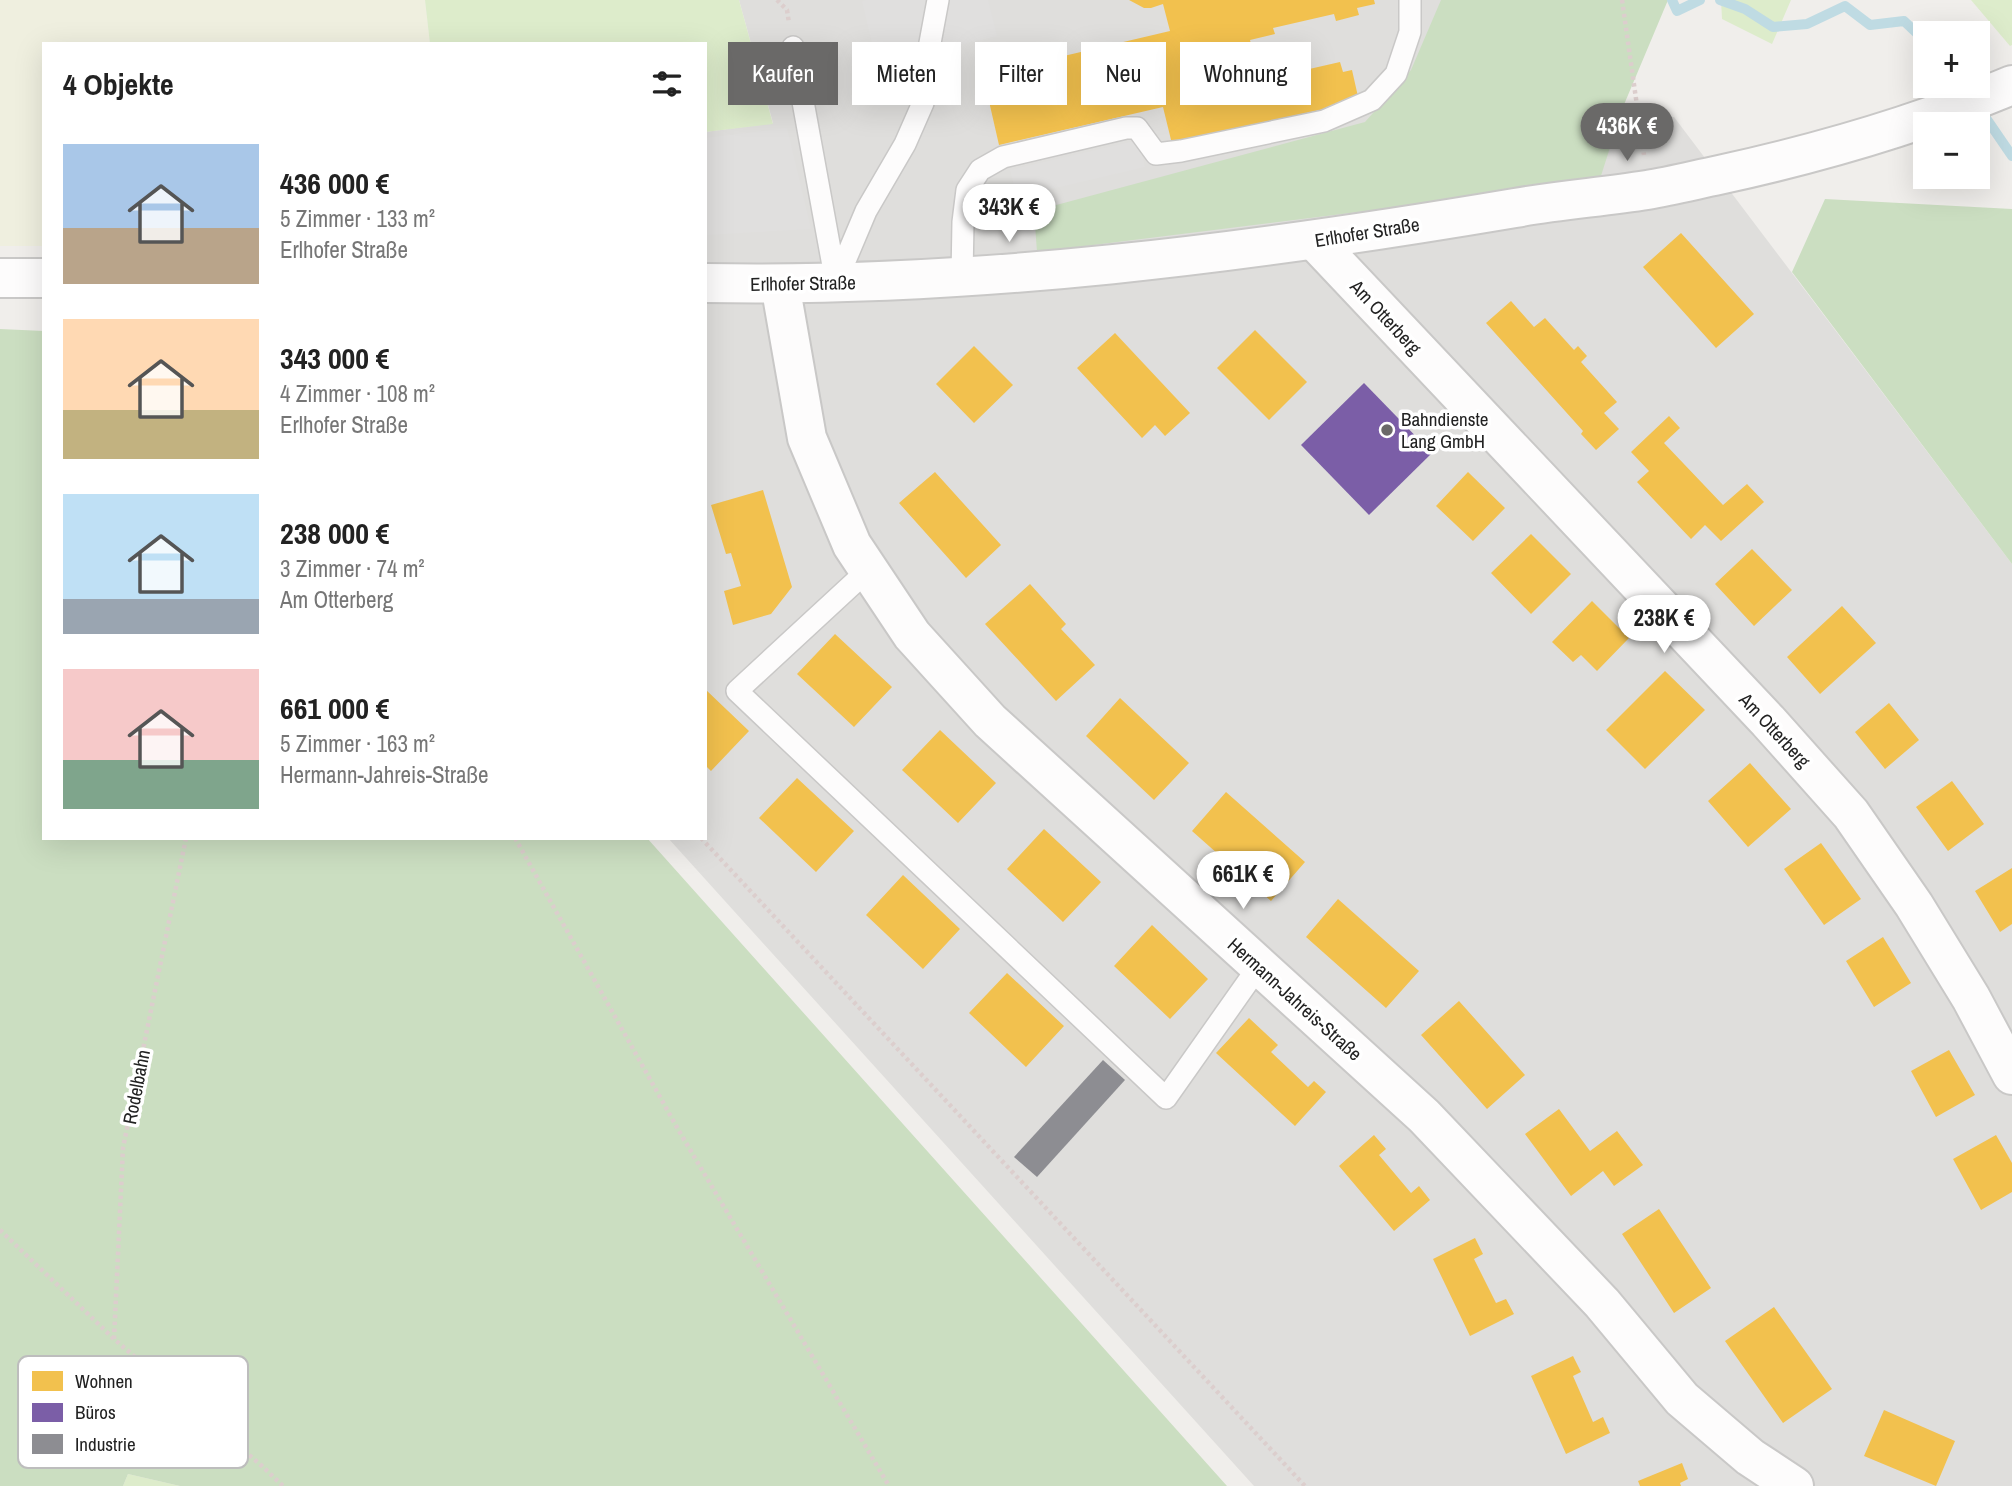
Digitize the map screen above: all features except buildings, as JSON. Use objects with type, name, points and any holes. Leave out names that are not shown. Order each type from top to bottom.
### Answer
[{"type":"street","name":"Erlhofer Straße","points":[[707,283],[780,284],[1056,271],[1314,240],[1536,204],[1648,190],[1800,158],[1946,112],[2012,85]]},
{"type":"street","name":"Am Otterberg","points":[[1314,240],[1758,711],[1851,814],[1914,905],[1971,998],[2012,1075]]},
{"type":"street","points":[[0,278],[42,278]]},
{"type":"street","name":"Hermann-Jahreis-Straße","points":[[780,284],[807,438],[852,545],[912,635],[990,720],[1424,1116],[1602,1303],[1682,1399],[1750,1457],[1794,1486]]},
{"type":"lane","points":[[836,282],[866,211],[905,144],[923,103],[924,75],[938,0]]},
{"type":"lane","points":[[962,277],[963,222],[967,190],[980,170],[1003,157],[1126,128],[1137,128],[1156,153],[1181,151],[1324,121],[1372,100],[1396,74],[1410,32],[1410,0]]},
{"type":"lane","points":[[804,105],[836,282]]},
{"type":"lane","points":[[868,570],[737,691],[1166,1098],[1259,966]]},
{"type":"path","points":[[1622,0],[1648,190]]},
{"type":"path","name":"Rodelbahn","points":[[114,1339],[123,1148],[186,840]]},
{"type":"path","points":[[516,840],[686,1143],[889,1486]]},
{"type":"path","points":[[703,840],[1305,1486]]},
{"type":"path","points":[[0,1230],[134,1356]]},
{"type":"path","points":[[248,1456],[283,1486]]},
{"type":"shaded area","points":[[739,0],[1441,0],[1479,145],[1674,117],[2012,564],[2012,1486],[1254,1486],[670,840],[707,840],[707,132],[773,123],[768,105],[838,105],[838,42],[751,42]]},
{"type":"shaded area","points":[[988,0],[997,36],[961,44],[961,42],[872,42],[862,1]]},
{"type":"shaded area","points":[[787,128],[811,229],[707,235],[707,138]]},
{"type":"shaded area","points":[[1139,140],[1145,167],[1017,197],[1010,170]]},
{"type":"green space","points":[[0,0],[425,0],[430,42],[42,42],[42,246],[0,246]]},
{"type":"green space","points":[[425,0],[739,0],[751,42],[728,42],[728,105],[768,105],[773,124],[707,132],[707,42],[430,42]]},
{"type":"green space","points":[[1441,0],[1668,0],[1623,107],[1599,182],[1037,252],[1034,211],[1365,122],[1411,70]]},
{"type":"green space","points":[[1721,0],[1791,0],[1772,44],[1722,19]]},
{"type":"green space","points":[[1971,0],[2012,0],[2012,45],[2010,46]]},
{"type":"green space","points":[[1825,199],[2012,209],[2012,564],[1792,272]]},
{"type":"green space","points":[[0,329],[42,331],[42,840],[649,840],[1227,1486],[180,1486],[128,1474],[123,1486],[0,1486]]},
{"type":"green space","points":[[128,1474],[180,1486],[123,1486]]},
{"type":"waterway","points":[[1672,0],[1677,11],[1700,0]]},
{"type":"waterway","points":[[1720,0],[1745,9],[1773,27],[1807,24],[1845,6],[1870,25],[1904,21],[1913,30]]},
{"type":"waterway","points":[[1977,105],[2012,156]]},
{"type":"place","name":"Bahndienste Lang GmbH","points":[[1387,430]]}]
